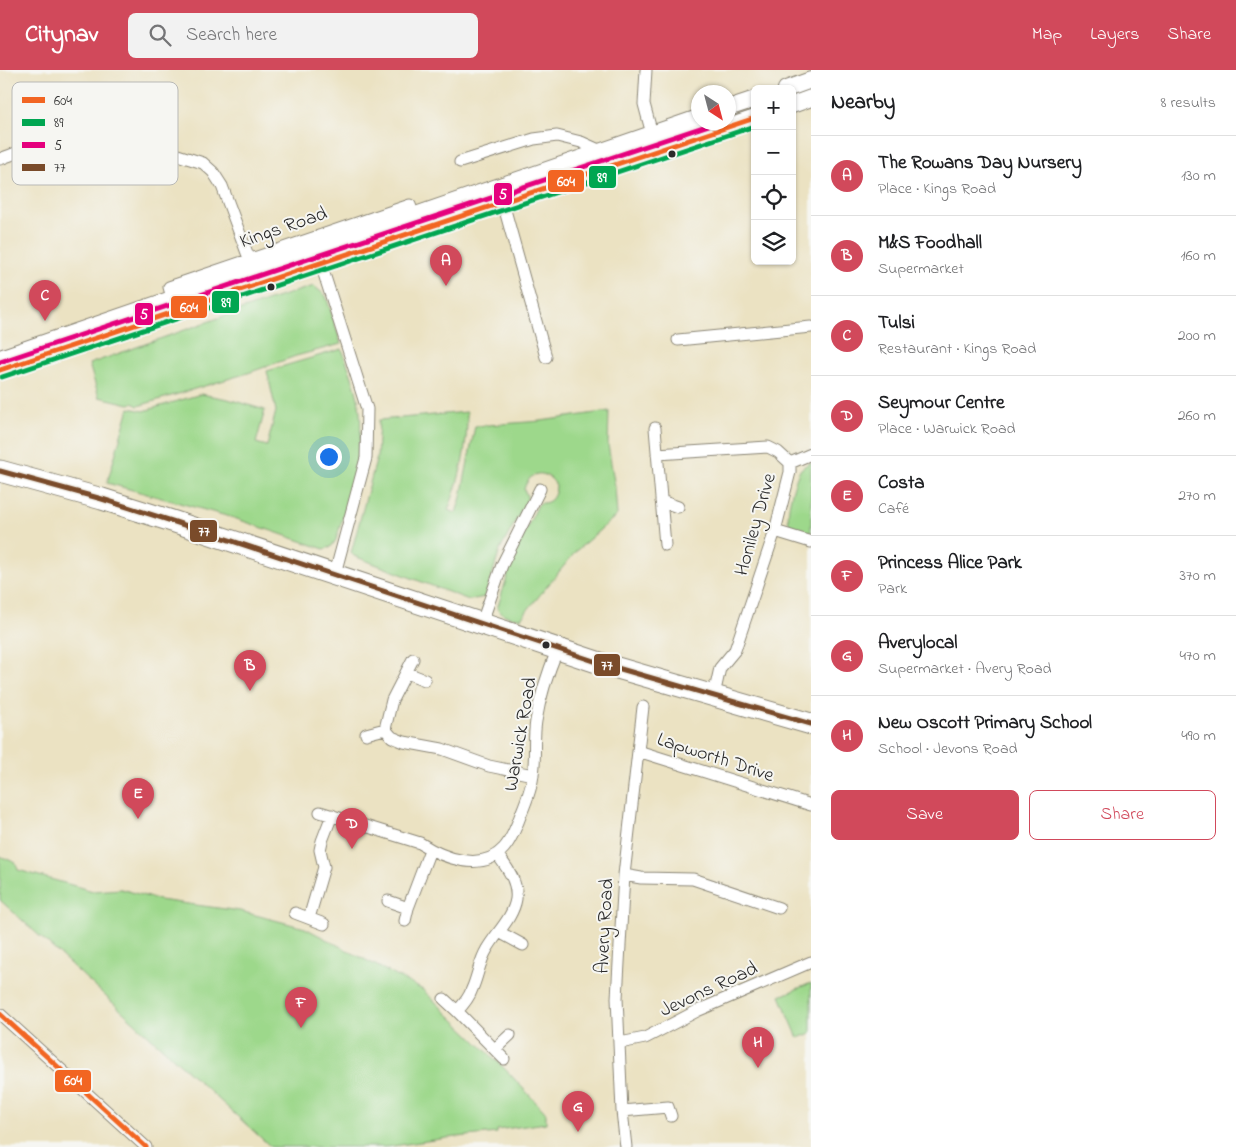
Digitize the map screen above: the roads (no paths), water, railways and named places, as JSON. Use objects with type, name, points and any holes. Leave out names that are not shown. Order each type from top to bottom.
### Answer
[{"type":"highway","points":[[0,471],[102,499],[482,622],[600,663],[811,724]]},
{"type":"main road","points":[[796,85],[811,80]]},
{"type":"main road","points":[[796,104],[811,98]]},
{"type":"main road","points":[[736,105],[751,100]]},
{"type":"main road","name":"Kings Road","points":[[0,358],[254,271],[318,257],[503,203],[751,119]]},
{"type":"main road","name":"Kings Road","points":[[318,257],[414,216],[691,120]]},
{"type":"main road","name":"Kings Road","points":[[0,370],[254,271]]},
{"type":"street","points":[[646,70],[644,104],[652,134]]},
{"type":"street","points":[[460,162],[534,139],[557,136],[581,142],[601,151]]},
{"type":"street","points":[[0,159],[12,155]]},
{"type":"street","points":[[178,155],[203,163],[213,172],[222,186],[254,271]]},
{"type":"street","points":[[520,180],[525,196]]},
{"type":"street","points":[[503,203],[546,357]]},
{"type":"street","name":"Kings Road","points":[[254,271],[410,205],[414,216]]},
{"type":"street","points":[[318,257],[367,409],[366,458],[337,566],[333,574]]},
{"type":"street","points":[[678,340],[811,327]]},
{"type":"street","points":[[655,428],[665,545]]},
{"type":"street","name":"Honiley Drive","points":[[657,454],[768,447],[778,452],[790,463],[790,472],[775,531],[735,650],[720,668],[714,695]]},
{"type":"street","points":[[790,463],[811,454]]},
{"type":"street","points":[[482,622],[502,565],[540,489]]},
{"type":"street","points":[[661,501],[678,507]]},
{"type":"street","points":[[775,531],[811,542]]},
{"type":"street","name":"Warwick Road","points":[[497,854],[504,848],[519,821],[528,798],[533,776],[536,722],[544,688],[558,648]]},
{"type":"street","points":[[385,729],[392,700],[414,659]]},
{"type":"street","points":[[407,673],[425,680]]},
{"type":"street","name":"Avery Road","points":[[626,1147],[622,1111],[618,998],[624,875],[644,707]]},
{"type":"street","points":[[385,729],[392,737],[404,742],[442,749],[489,766],[509,769],[533,776]]},
{"type":"street","points":[[366,734],[385,729]]},
{"type":"street","name":"Lapworth Drive","points":[[638,750],[811,806]]},
{"type":"street","points":[[320,812],[420,843],[430,850],[456,860],[470,862],[483,860],[497,854],[510,872],[515,886],[516,899],[512,910],[486,950],[472,990],[466,1002],[457,1012]]},
{"type":"street","points":[[309,918],[324,866],[320,846],[332,816]]},
{"type":"street","points":[[405,922],[408,908],[430,850]]},
{"type":"street","points":[[624,875],[641,878],[693,879],[779,908]]},
{"type":"street","points":[[388,901],[408,908]]},
{"type":"street","points":[[295,913],[324,924]]},
{"type":"street","points":[[499,932],[523,945]]},
{"type":"street","name":"Jevons Road","points":[[620,1042],[645,1038],[697,1011],[811,962]]},
{"type":"street","points":[[444,999],[504,1059]]},
{"type":"street","points":[[0,1014],[146,1147]]},
{"type":"street","points":[[495,1049],[510,1035]]},
{"type":"street","points":[[622,1111],[669,1107]]},
{"type":"place","name":"The Rowans Day Nursery","points":[[446,286]]},
{"type":"place","name":"Tulsi","points":[[45,321]]},
{"type":"place","name":"M&S Foodhall","points":[[250,691]]},
{"type":"place","name":"Costa","points":[[138,819]]},
{"type":"place","name":"Seymour Centre","points":[[352,849]]},
{"type":"place","name":"Princess Alice Park","points":[[301,1028]]},
{"type":"place","name":"New Oscott Primary School","points":[[758,1068]]},
{"type":"place","name":"Averylocal","points":[[578,1132]]}]
